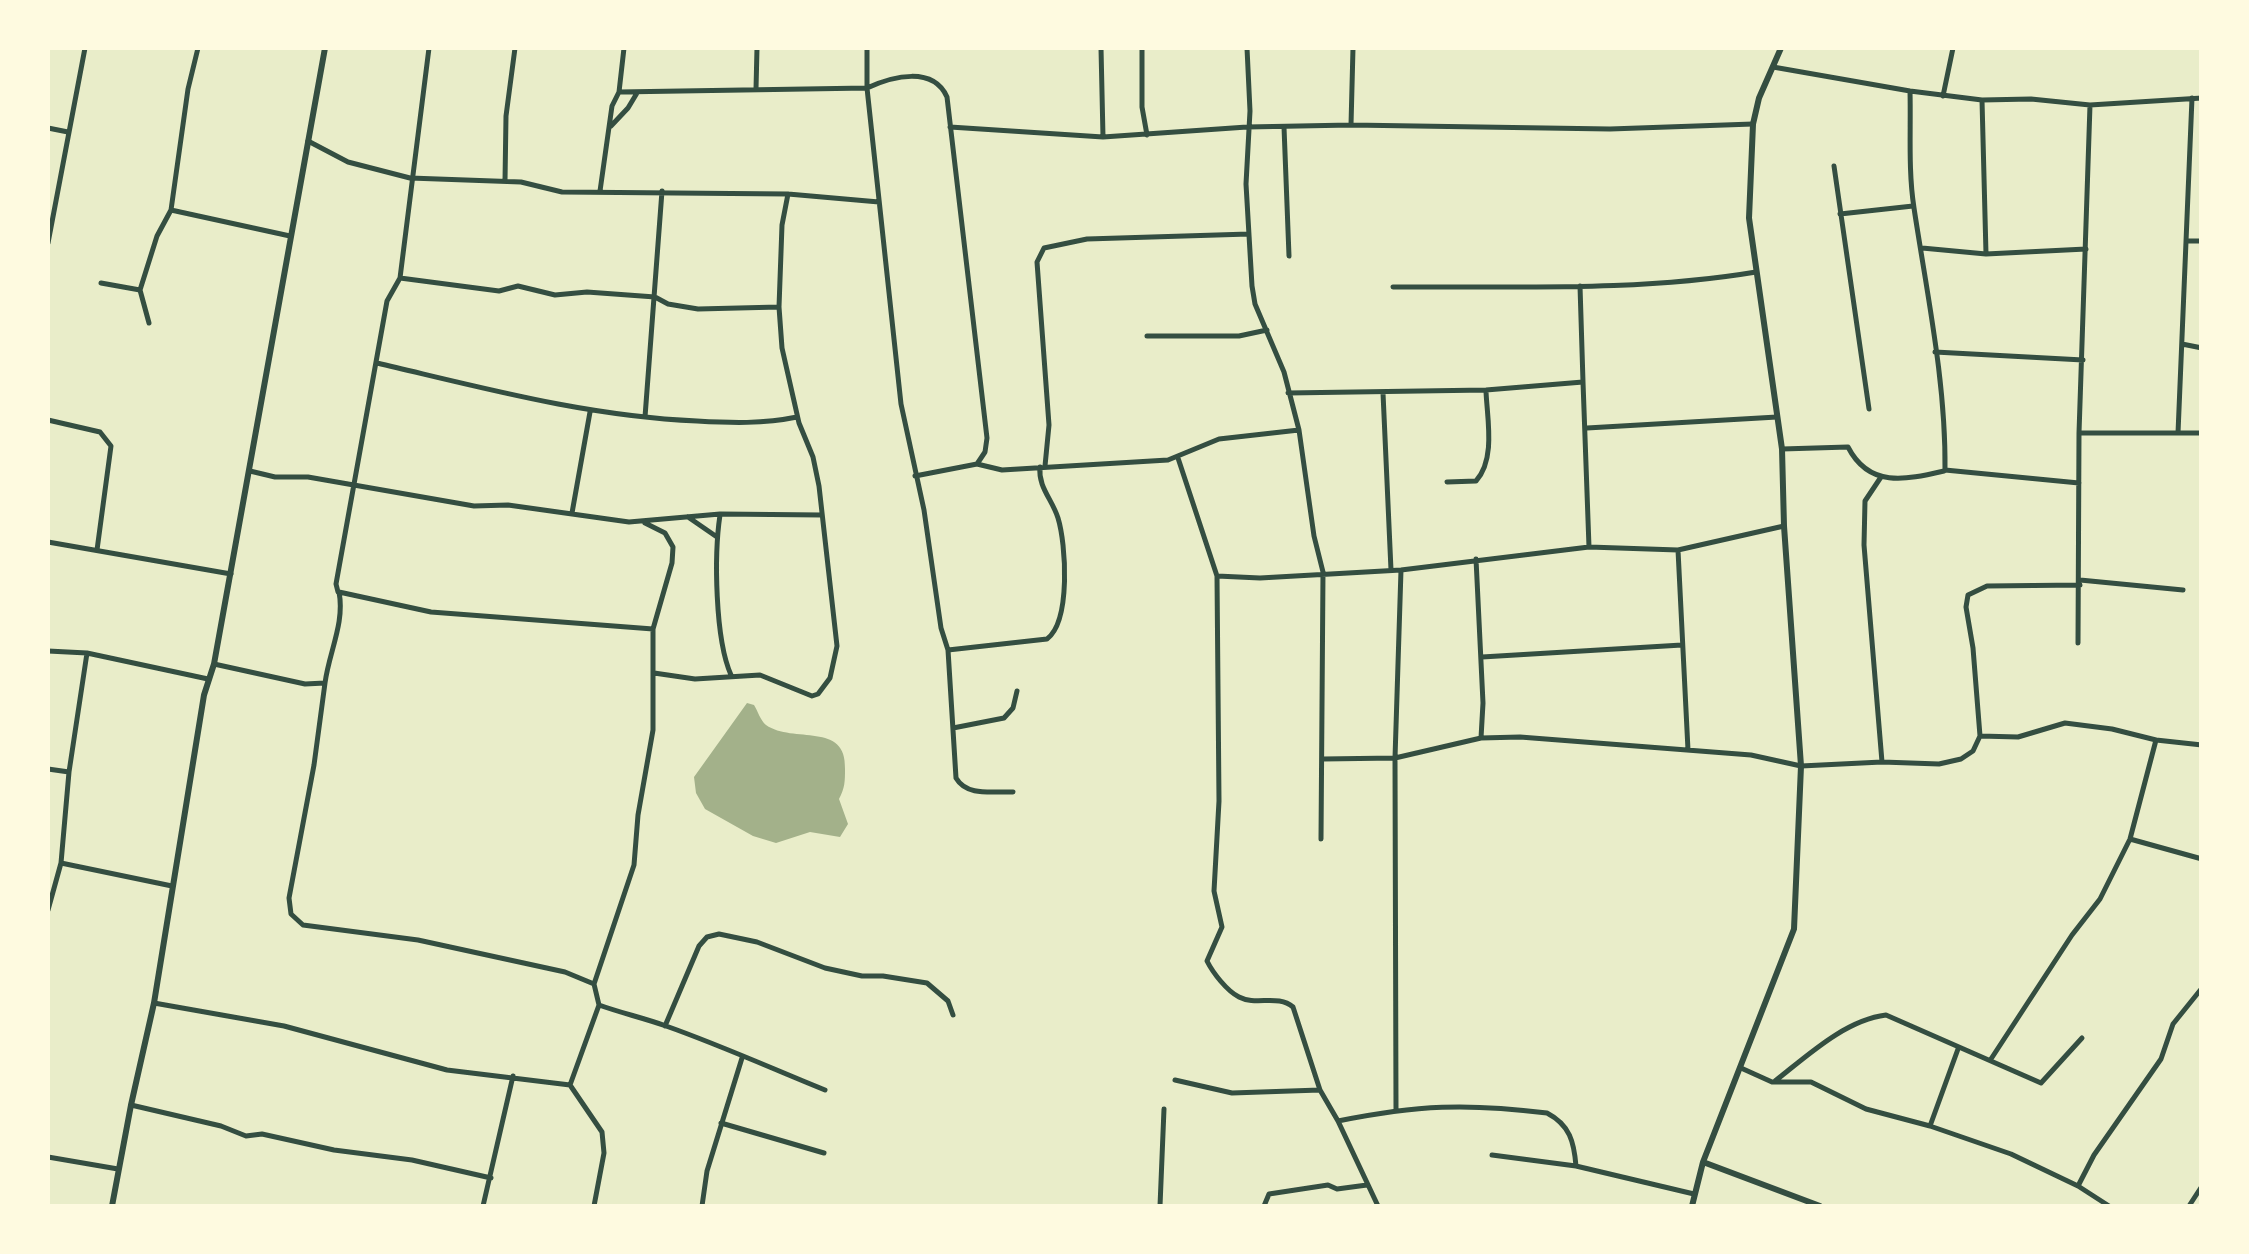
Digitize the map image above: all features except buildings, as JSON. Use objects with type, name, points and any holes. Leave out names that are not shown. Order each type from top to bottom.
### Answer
[{"type":"street","points":[[48,243],[86,48]]},
{"type":"street","points":[[149,324],[140,290],[157,236],[171,210],[198,48]]},
{"type":"street","points":[[112,1206],[154,1003],[208,679],[231,574],[325,48]]},
{"type":"street","points":[[429,48],[400,278],[387,300],[352,487],[336,584],[342,612],[329,653],[314,766],[289,898],[291,914],[303,925],[418,940],[565,972],[594,984]]},
{"type":"street","points":[[505,181],[506,116],[515,48]]},
{"type":"street","points":[[600,192],[612,106],[620,92],[624,48]]},
{"type":"street","points":[[756,89],[757,48]]},
{"type":"street","points":[[866,48],[898,388],[948,650],[958,784],[969,790],[1014,792]]},
{"type":"street","points":[[1101,48],[1103,137]]},
{"type":"street","points":[[1142,48],[1142,107],[1147,135]]},
{"type":"street","points":[[1247,48],[1249,234],[1255,304],[1284,372],[1299,430],[1323,572],[1321,839]]},
{"type":"street","points":[[1351,125],[1353,48]]},
{"type":"street","points":[[1692,1206],[1703,1162],[1794,929],[1801,766],[1782,449],[1748,218],[1753,124],[1781,48]]},
{"type":"street","points":[[1943,96],[1953,48]]},
{"type":"street","points":[[1772,66],[1982,100],[2031,99],[2090,105],[2202,98]]},
{"type":"street","points":[[620,92],[867,88],[898,77],[934,79],[942,86],[947,98],[987,438],[986,452],[978,464]]},
{"type":"street","points":[[1910,91],[1913,206],[1944,422],[1945,470]]},
{"type":"street","points":[[611,126],[637,92]]},
{"type":"street","points":[[2178,432],[2192,98]]},
{"type":"street","points":[[1982,100],[1986,254]]},
{"type":"street","points":[[2078,644],[2079,434],[2090,105]]},
{"type":"street","points":[[950,127],[1103,137],[1351,125],[1610,129],[1753,124]]},
{"type":"street","points":[[48,128],[68,132]]},
{"type":"street","points":[[1284,128],[1289,256]]},
{"type":"street","points":[[308,141],[348,162],[410,178],[505,181],[562,192],[788,194],[880,202]]},
{"type":"street","points":[[1834,166],[1869,409]]},
{"type":"street","points":[[644,419],[662,191]]},
{"type":"street","points":[[653,673],[696,679],[731,675],[776,679],[807,696],[818,694],[830,678],[837,646],[823,515],[813,457],[797,417],[782,348],[782,225],[788,194]]},
{"type":"street","points":[[1840,214],[1913,206]]},
{"type":"street","points":[[171,210],[290,236]]},
{"type":"street","points":[[948,650],[1047,639],[1056,630],[1065,558],[1059,521],[1039,481],[1049,426],[1038,262],[1044,248],[1086,240],[1249,234]]},
{"type":"street","points":[[2186,241],[2202,241]]},
{"type":"street","points":[[1922,248],[1986,254],[2086,249]]},
{"type":"street","points":[[1392,288],[1702,281],[1756,272]]},
{"type":"street","points":[[400,278],[499,291],[518,286],[562,295],[587,292],[655,296],[668,304],[698,309],[779,308]]},
{"type":"street","points":[[101,283],[140,290]]},
{"type":"street","points":[[1580,286],[1589,548]]},
{"type":"street","points":[[1147,336],[1239,336],[1267,330]]},
{"type":"street","points":[[2182,344],[2202,348]]},
{"type":"street","points":[[1935,352],[2083,360]]},
{"type":"street","points":[[377,363],[590,412],[644,419],[766,423],[797,417]]},
{"type":"street","points":[[1288,393],[1486,390],[1584,382]]},
{"type":"street","points":[[1447,482],[1476,480],[1482,475],[1488,454],[1486,390]]},
{"type":"street","points":[[1383,392],[1391,570]]},
{"type":"street","points":[[572,513],[590,412]]},
{"type":"street","points":[[1587,428],[1777,417]]},
{"type":"street","points":[[48,420],[100,432],[110,446],[97,550]]},
{"type":"street","points":[[915,476],[978,464],[1002,470],[1178,458],[1219,439],[1299,430]]},
{"type":"street","points":[[2079,434],[2202,433]]},
{"type":"street","points":[[1782,449],[1848,448],[1858,467],[1881,477],[1912,479],[1945,470],[2079,484]]},
{"type":"street","points":[[1178,458],[1216,576],[1220,801],[1214,891],[1222,927],[1207,961],[1213,973],[1240,998],[1290,1004],[1320,1090],[1378,1206]]},
{"type":"street","points":[[250,471],[275,477],[308,477],[474,506],[508,505],[646,522],[720,514],[823,515]]},
{"type":"street","points":[[1881,477],[1865,502],[1864,544],[1882,762]]},
{"type":"street","points":[[720,514],[717,538],[722,652],[731,675]]},
{"type":"street","points":[[688,517],[717,538]]},
{"type":"street","points":[[570,1085],[599,1005],[594,984],[634,865],[638,815],[653,730],[653,630],[673,548],[665,533],[646,522]]},
{"type":"street","points":[[1216,576],[1260,578],[1400,570],[1589,548],[1678,550],[1784,526]]},
{"type":"street","points":[[48,542],[231,574]]},
{"type":"street","points":[[1678,550],[1688,750]]},
{"type":"street","points":[[1476,559],[1482,656],[1481,738]]},
{"type":"street","points":[[1396,1109],[1400,570]]},
{"type":"street","points":[[1323,759],[1396,758],[1481,738],[1520,737],[1751,755],[1801,766],[1940,764],[1974,751],[1980,736],[1966,607],[1968,595],[1987,586],[2080,583],[2183,590]]},
{"type":"street","points":[[338,592],[431,612],[653,630]]},
{"type":"street","points":[[1482,656],[1682,644]]},
{"type":"street","points":[[48,651],[87,654],[208,679]]},
{"type":"street","points":[[48,910],[62,863],[69,772],[87,654]]},
{"type":"street","points":[[214,664],[305,684],[325,683]]},
{"type":"street","points":[[953,728],[1004,718],[1013,708],[1017,691]]},
{"type":"street","points":[[1980,736],[2018,737],[2065,724],[2202,744]]},
{"type":"street","points":[[1992,1059],[2072,935],[2100,899],[2130,839],[2156,740]]},
{"type":"street","points":[[48,769],[69,772]]},
{"type":"street","points":[[2130,839],[2202,859]]},
{"type":"street","points":[[62,863],[172,886]]},
{"type":"street","points":[[664,1026],[700,946],[707,937],[719,934],[757,942],[825,968],[927,984],[948,1000],[953,1015]]},
{"type":"street","points":[[2078,1186],[2161,1058],[2181,1012],[2202,988]]},
{"type":"street","points":[[154,1003],[250,1018],[448,1070],[570,1085],[602,1132],[604,1152],[594,1206]]},
{"type":"street","points":[[599,1005],[783,1070],[825,1090]]},
{"type":"street","points":[[1772,1082],[1869,1017],[1886,1015],[2041,1083],[2082,1038]]},
{"type":"street","points":[[1930,1126],[1958,1048]]},
{"type":"street","points":[[702,1206],[707,1172],[742,1058]]},
{"type":"street","points":[[1741,1068],[1772,1082],[1812,1082],[1866,1109],[2011,1154],[2110,1206]]},
{"type":"street","points":[[483,1206],[513,1076]]},
{"type":"street","points":[[1175,1080],[1232,1093],[1320,1090]]},
{"type":"street","points":[[130,1105],[221,1126],[246,1136],[262,1134],[491,1178]]},
{"type":"street","points":[[1338,1121],[1439,1105],[1547,1113],[1568,1130],[1576,1166]]},
{"type":"street","points":[[1160,1206],[1164,1110]]},
{"type":"street","points":[[722,1123],[824,1154]]},
{"type":"street","points":[[1492,1155],[1576,1166],[1694,1194]]},
{"type":"street","points":[[48,1157],[118,1169]]},
{"type":"street","points":[[1703,1162],[1820,1206]]},
{"type":"street","points":[[1264,1206],[1269,1194],[1328,1185],[1337,1189],[1368,1185]]},
{"type":"street","points":[[2189,1206],[2202,1186]]},
{"type":"shaded area","points":[[747,703],[754,705],[766,725],[828,739],[837,745],[845,769],[839,799],[848,824],[840,837],[810,832],[776,843],[753,836],[705,809],[696,793],[694,777]]}]
